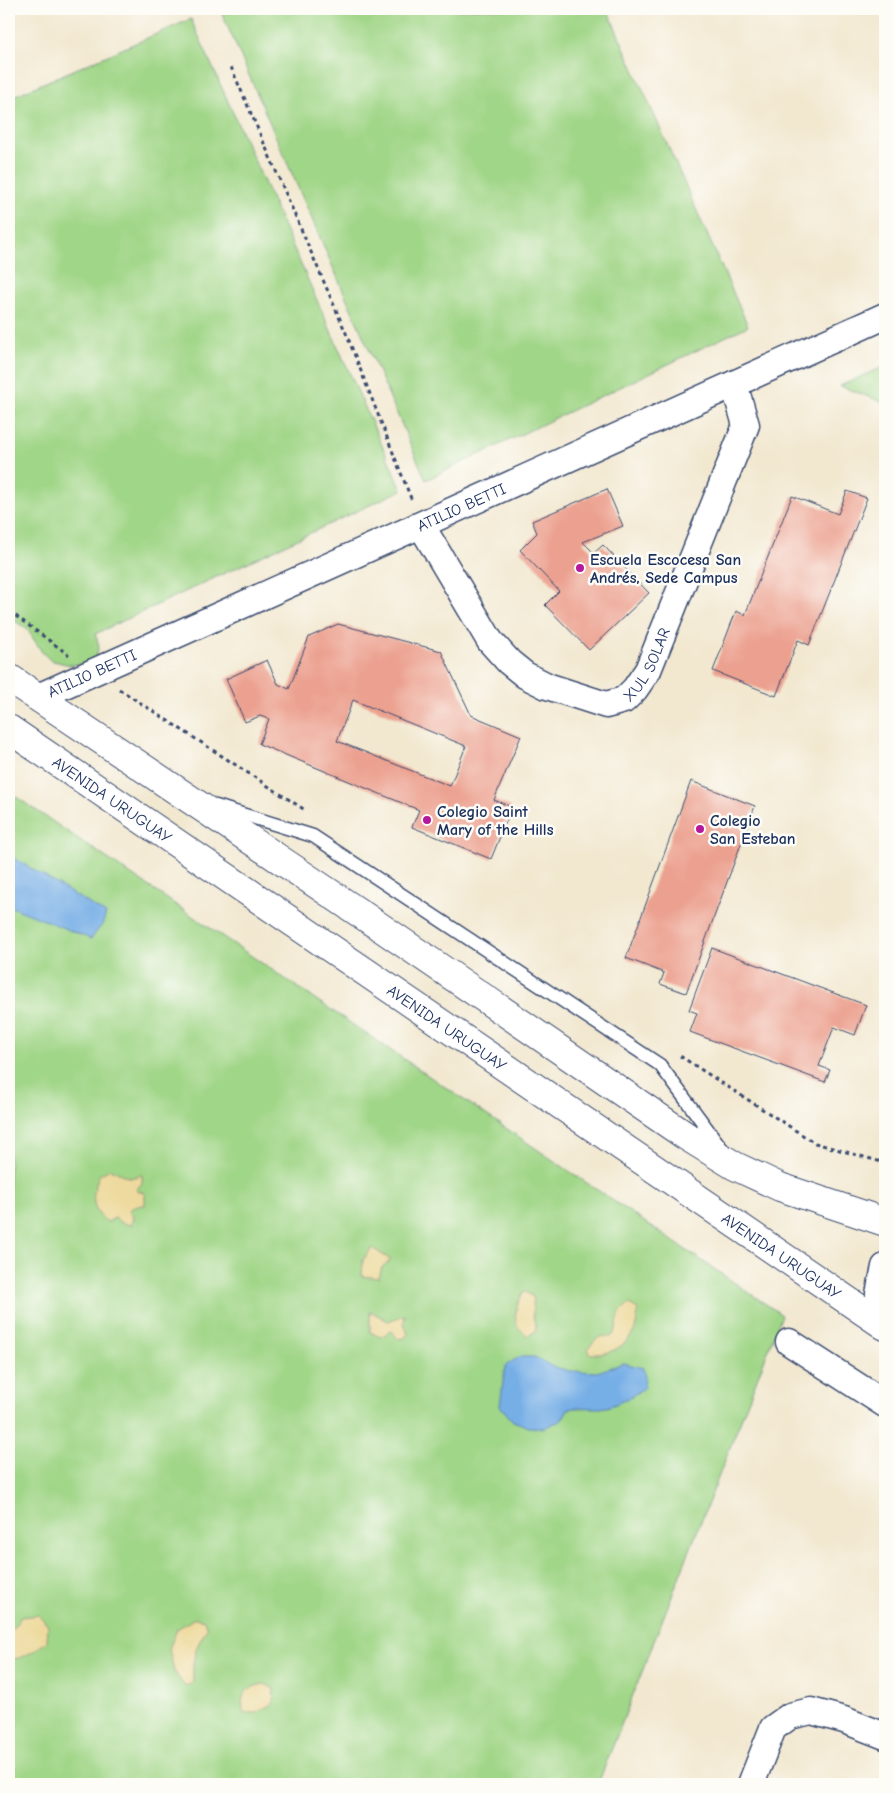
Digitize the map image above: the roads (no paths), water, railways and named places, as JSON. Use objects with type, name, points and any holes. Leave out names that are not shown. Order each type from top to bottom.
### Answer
[{"type":"main road","points":[[9,678],[686,1136],[735,1166],[780,1187],[885,1222]]},
{"type":"main road","name":"AVENIDA URUGUAY","points":[[9,729],[885,1326]]},
{"type":"street","name":"ATILIO BETTI","points":[[38,697],[885,316]]},
{"type":"street","name":"XUL SOLAR","points":[[421,525],[490,641],[509,662],[525,675],[547,686],[606,705],[624,700],[635,689],[648,670],[746,425],[734,384]]},
{"type":"street","points":[[885,1267],[879,1294],[885,1317]]},
{"type":"street","points":[[789,1342],[885,1404]]},
{"type":"street","points":[[751,1784],[773,1728],[790,1716],[811,1711],[844,1720],[885,1736]]},
{"type":"lane","points":[[185,796],[313,836],[660,1065],[735,1166]]},
{"type":"water","points":[[9,855],[106,914],[102,925],[91,939],[9,906]]},
{"type":"water","points":[[519,1357],[535,1357],[551,1366],[570,1371],[597,1372],[624,1363],[643,1368],[645,1376],[644,1388],[612,1406],[568,1409],[562,1420],[544,1428],[529,1427],[513,1421],[500,1406],[505,1366]]},
{"type":"place","name":"Escuela Escocesa San Andrés, Sede Campus","points":[[580,568]]},
{"type":"place","name":"Colegio Saint Mary of the Hills","points":[[427,820]]},
{"type":"place","name":"Colegio San Esteban","points":[[700,829]]}]
